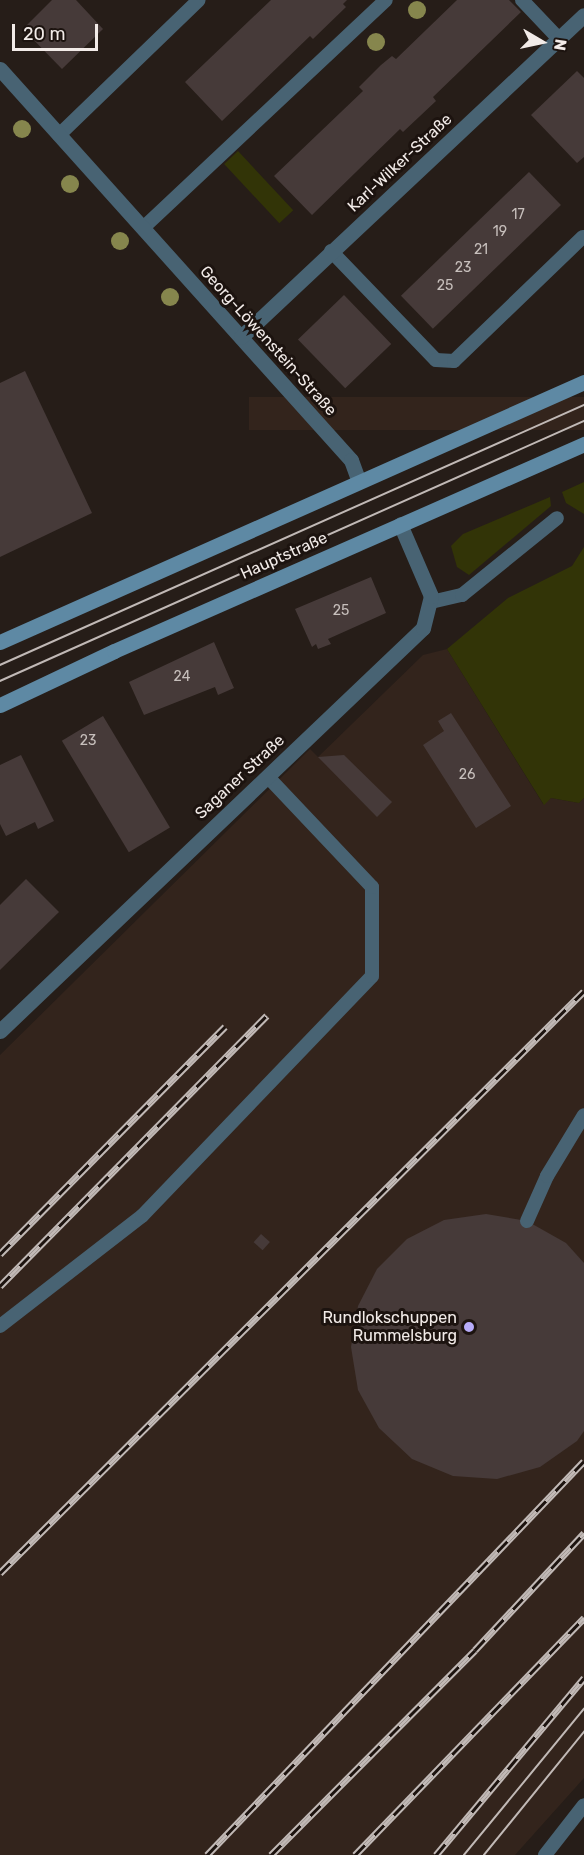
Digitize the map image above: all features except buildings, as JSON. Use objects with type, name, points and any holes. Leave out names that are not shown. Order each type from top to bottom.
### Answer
[{"type":"main road","points":[[0,642],[584,382]]},
{"type":"main road","name":"Hauptstraße","points":[[0,705],[400,524],[584,444]]},
{"type":"street","name":"Karl-Wilker-Straße","points":[[241,337],[584,15]]},
{"type":"street","name":"Georg-Löwenstein-Straße","points":[[0,69],[351,460],[359,482]]},
{"type":"street","points":[[400,524],[430,602]]},
{"type":"street","name":"Saganer Straße","points":[[0,1031],[167,870],[269,778],[412,641],[423,628],[430,602]]},
{"type":"lane","points":[[59,135],[199,0]]},
{"type":"lane","points":[[143,228],[386,0]]},
{"type":"lane","points":[[522,0],[559,39]]},
{"type":"lane","points":[[331,251],[436,360],[454,361],[583,237]]},
{"type":"lane","points":[[430,602],[462,595],[557,518]]},
{"type":"lane","points":[[0,1326],[142,1216],[372,976],[372,887],[269,778]]},
{"type":"lane","points":[[527,1221],[547,1176],[584,1115]]},
{"type":"lane","points":[[545,1855],[584,1805]]},
{"type":"shaded area","points":[[238,151],[293,210],[279,223],[224,164]]},
{"type":"shaded area","points":[[249,397],[584,397],[584,430],[249,430]]},
{"type":"shaded area","points":[[584,482],[584,514],[566,503],[562,492]]},
{"type":"shaded area","points":[[550,497],[551,506],[469,575],[457,567],[451,546],[463,534]]},
{"type":"shaded area","points":[[584,547],[584,798],[579,803],[551,798],[544,805],[447,649],[508,598],[572,566]]},
{"type":"shaded area","points":[[447,649],[543,804],[551,798],[579,803],[584,798],[584,1778],[515,1855],[0,1855],[0,1055],[310,749],[318,757],[423,655]]},
{"type":"tram line","points":[[0,665],[584,405]]},
{"type":"tram line","points":[[0,681],[584,421]]},
{"type":"tram line","points":[[464,1855],[584,1709]]},
{"type":"tram line","points":[[484,1855],[584,1732]]},
{"type":"railway","points":[[0,1573],[584,991]]},
{"type":"railway","points":[[0,1286],[267,1015]]},
{"type":"railway","points":[[0,1254],[225,1027]]},
{"type":"railway","points":[[207,1855],[584,1461]]},
{"type":"railway","points":[[271,1855],[475,1650],[584,1533]]},
{"type":"railway","points":[[355,1855],[584,1618]]},
{"type":"railway","points":[[436,1855],[584,1678]]},
{"type":"place","name":"Rundlokschuppen Rummelsburg","points":[[469,1327]]}]
